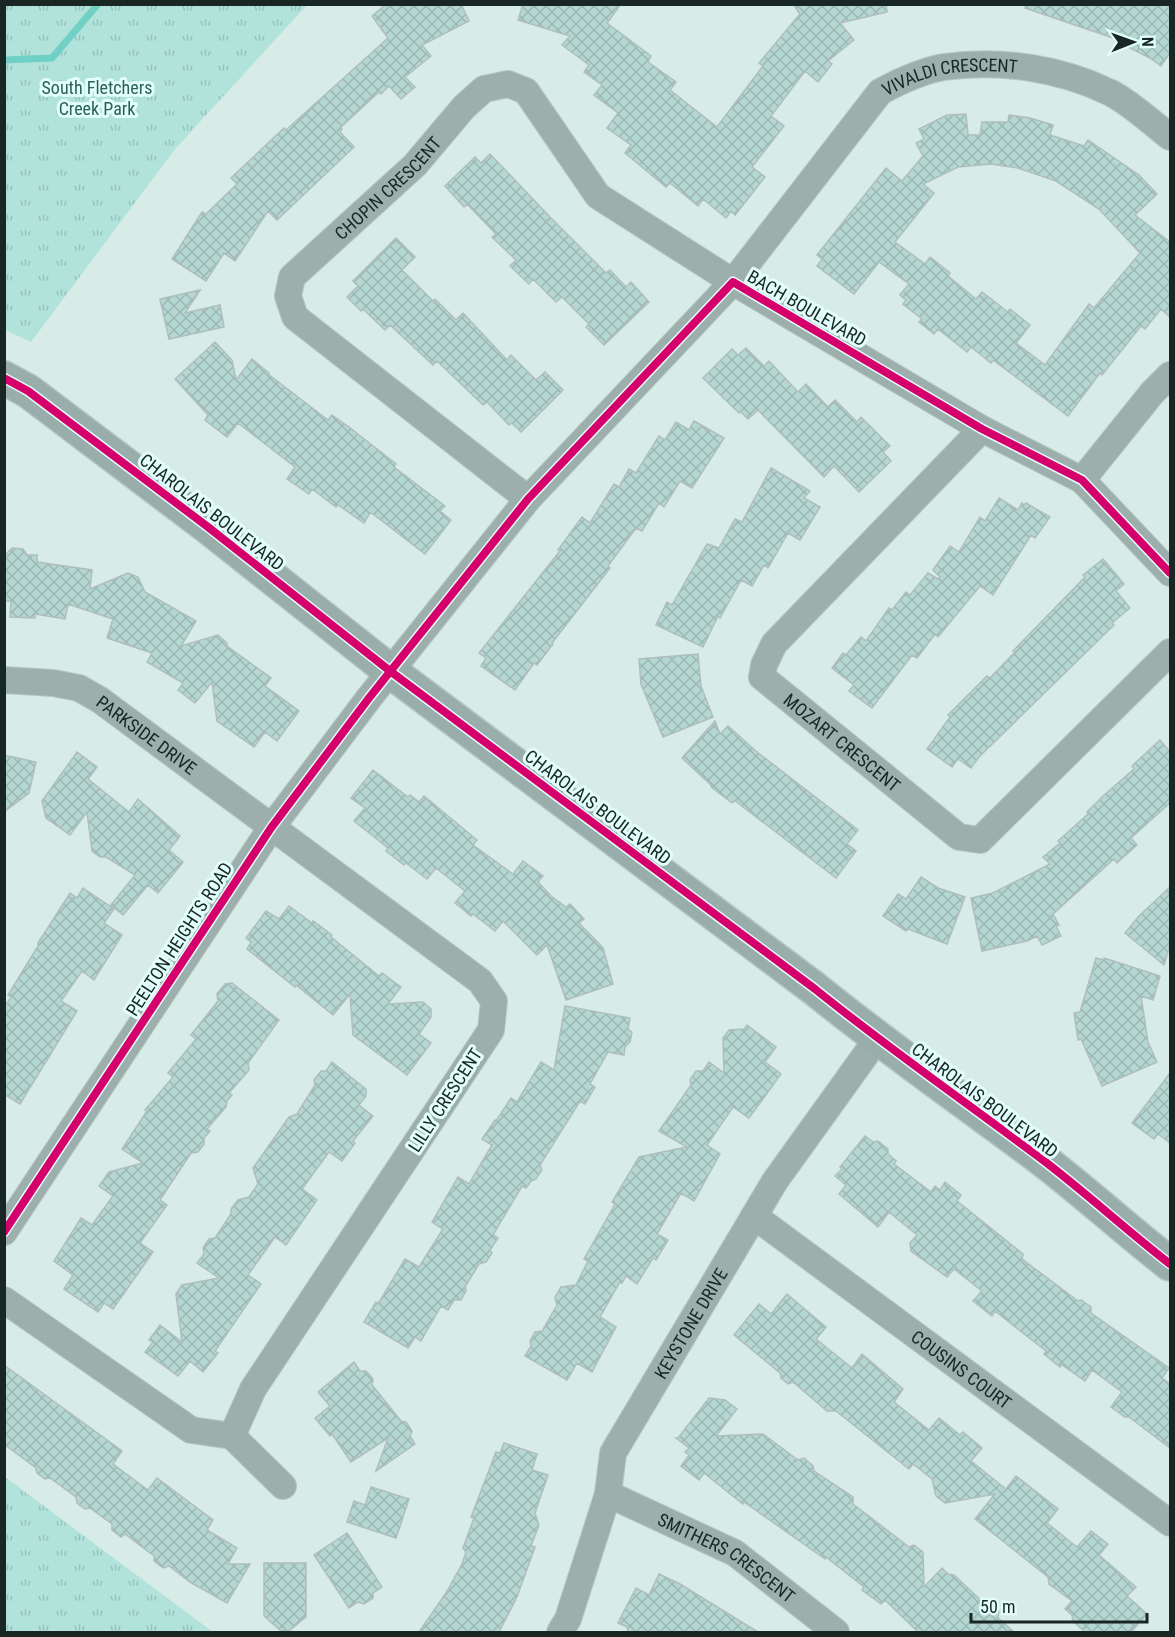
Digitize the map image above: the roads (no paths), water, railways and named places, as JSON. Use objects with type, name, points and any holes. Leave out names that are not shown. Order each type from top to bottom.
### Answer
[{"type":"street","name":"VIVALDI CRESCENT","points":[[733,282],[879,92],[906,78],[944,67],[1008,64],[1063,75],[1112,94],[1170,137]]},
{"type":"street","name":"CHOPIN CRESCENT","points":[[528,500],[295,317],[288,296],[292,277],[415,165],[464,107],[484,88],[508,84],[526,92],[598,196],[733,282]]},
{"type":"street","name":"BACH BOULEVARD","points":[[390,671],[528,500],[733,282],[982,429],[1082,480],[1170,573]]},
{"type":"street","points":[[1082,480],[1152,393],[1170,375]]},
{"type":"street","name":"CHAROLAIS BOULEVARD","points":[[4,378],[28,391],[199,520],[390,671],[815,989],[877,1039],[1041,1159],[1170,1264]]},
{"type":"street","name":"MOZART CRESCENT","points":[[982,429],[774,644],[764,665],[762,678],[959,837],[980,840],[1170,652]]},
{"type":"street","name":"PEELTON HEIGHTS ROAD","points":[[4,1232],[271,828],[390,671]]},
{"type":"street","name":"PARKSIDE DRIVE","points":[[4,680],[53,682],[79,688],[100,700],[271,828]]},
{"type":"street","name":"LILLY CRESCENT","points":[[232,1436],[253,1389],[491,1030],[494,1001],[480,981],[271,828]]},
{"type":"street","name":"KEYSTONE DRIVE","points":[[560,1632],[568,1619],[608,1494],[613,1453],[775,1181],[877,1039]]},
{"type":"street","name":"COUSINS COURT","points":[[754,1216],[1170,1523]]},
{"type":"street","points":[[4,1299],[192,1430],[232,1436],[283,1486]]},
{"type":"street","name":"SMITHERS CRESCENT","points":[[608,1494],[735,1553],[837,1632]]},
{"type":"waterway","points":[[4,60],[52,58],[98,4]]},
{"type":"park label","name":"South Fletchers Creek Park","points":[[97,97]]}]
